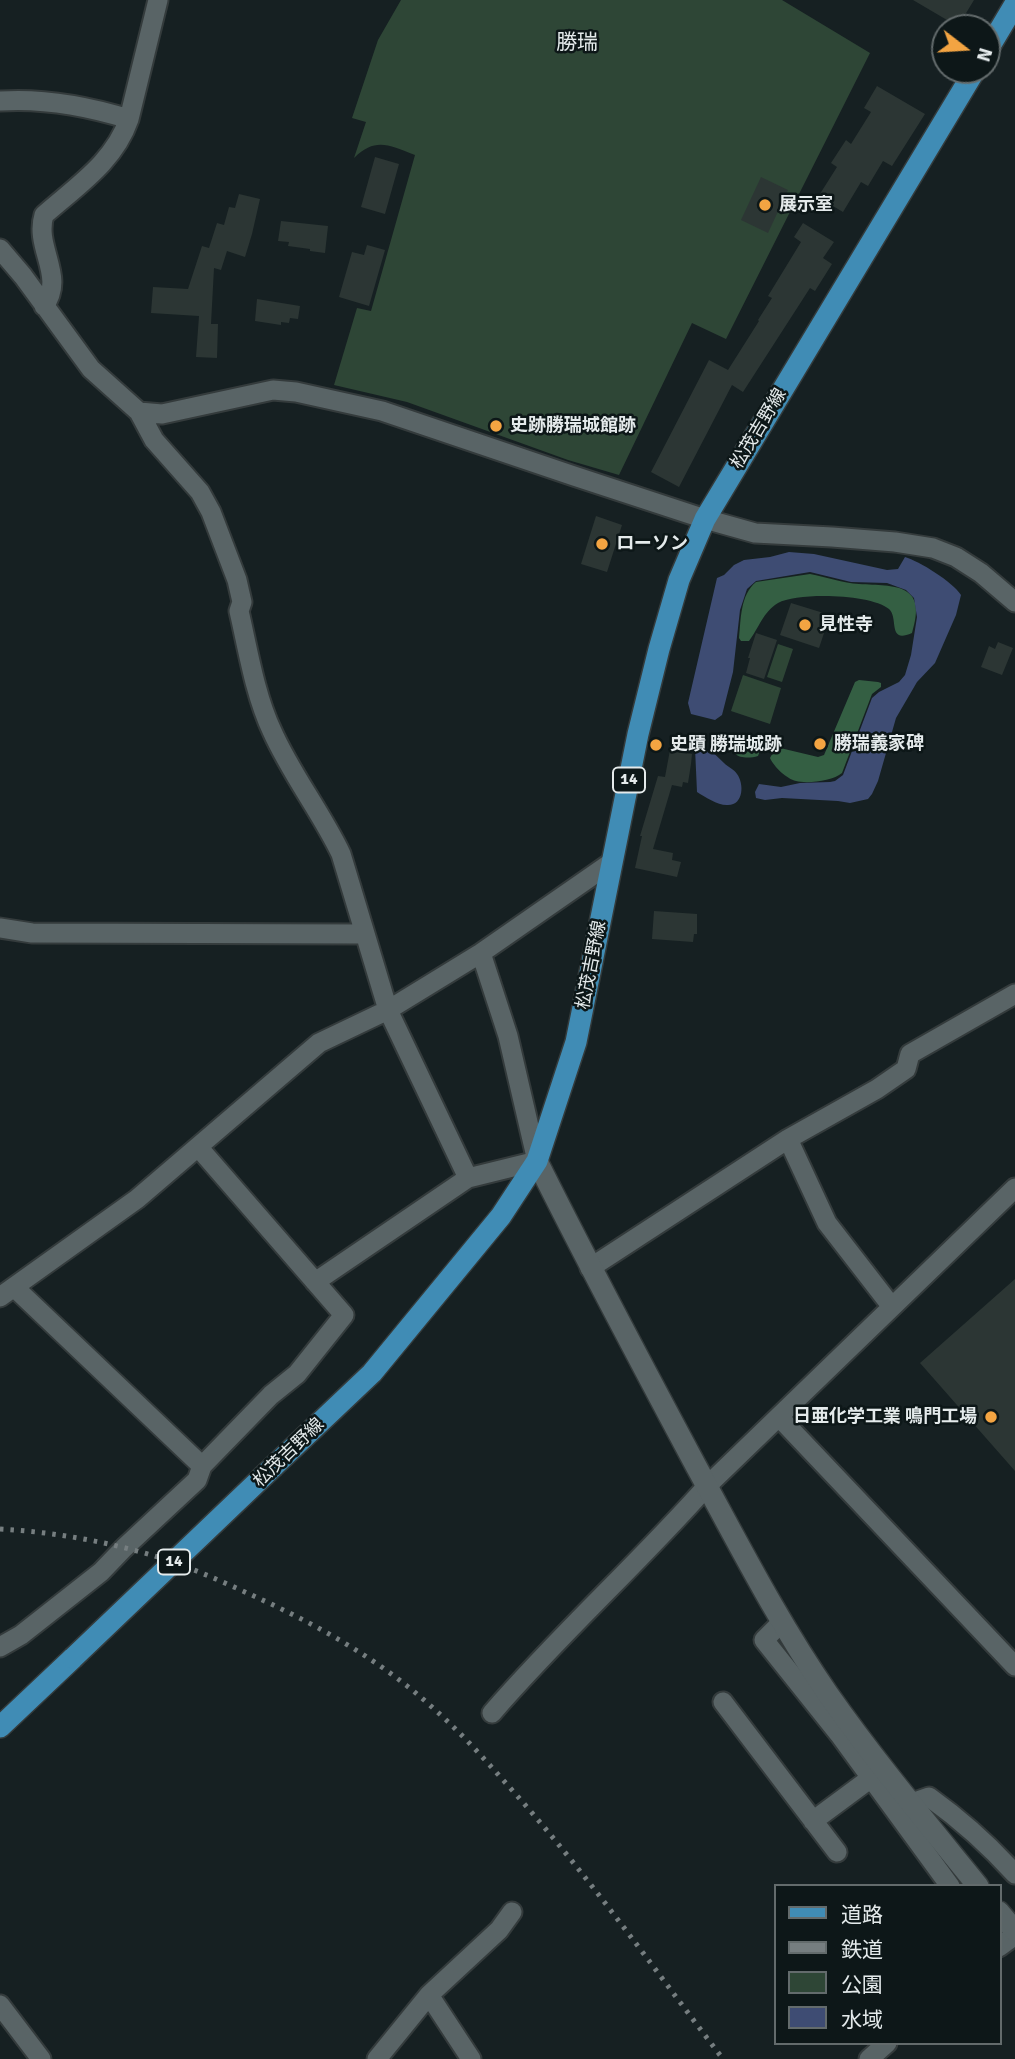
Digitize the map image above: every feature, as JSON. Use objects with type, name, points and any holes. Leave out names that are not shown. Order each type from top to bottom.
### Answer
[{"type":"main road","points":[[1001,28],[1015,4]]},
{"type":"main road","name":"松茂吉野線","points":[[0,1727],[372,1373],[501,1216],[537,1161],[576,1042],[639,728],[679,580],[705,519],[967,84]]},
{"type":"street","points":[[44,306],[50,297],[53,284],[40,228],[44,215],[112,154],[122,137],[159,0]]},
{"type":"street","points":[[0,101],[27,99],[93,108],[129,119]]},
{"type":"street","points":[[0,248],[91,369],[139,412],[154,440],[200,492],[211,512],[237,580],[242,602],[239,611],[271,730],[341,854],[388,1010],[468,1178]]},
{"type":"street","points":[[139,412],[162,414],[273,390],[296,392],[382,411],[705,519],[755,533],[895,542],[933,548],[956,557],[981,573],[1015,602]]},
{"type":"street","points":[[202,1466],[7,1292],[138,1199],[319,1043],[388,1010],[481,953],[612,862]]},
{"type":"street","points":[[0,928],[32,933],[365,934]]},
{"type":"street","points":[[481,953],[508,1036],[537,1161],[590,1268],[782,1622],[827,1693],[886,1772],[976,1884]]},
{"type":"street","points":[[590,1268],[788,1139],[906,1069],[911,1054],[1015,995]]},
{"type":"street","points":[[788,1139],[827,1223],[892,1307]]},
{"type":"street","points":[[0,1647],[21,1635],[101,1572],[197,1480],[202,1466],[271,1395],[297,1374],[344,1315],[199,1147]]},
{"type":"street","points":[[315,1282],[468,1178],[537,1161]]},
{"type":"street","points":[[492,1713],[536,1662],[707,1486],[1015,1188]]},
{"type":"street","points":[[779,1418],[1015,1666]]},
{"type":"street","points":[[782,1622],[764,1640],[949,1884]]},
{"type":"street","points":[[723,1702],[837,1852]]},
{"type":"street","points":[[813,1821],[871,1778]]},
{"type":"street","points":[[918,1811],[929,1797],[991,1847],[1015,1874]]},
{"type":"street","points":[[377,2059],[429,1995],[499,1930],[512,1912]]},
{"type":"street","points":[[1001,1915],[1015,1933],[1001,1945]]},
{"type":"street","points":[[429,1995],[471,2059]]},
{"type":"street","points":[[0,2006],[41,2059]]},
{"type":"street","points":[[869,2059],[885,2045]]},
{"type":"green space","points":[[401,0],[782,0],[870,53],[726,339],[692,323],[619,475],[568,460],[407,402],[334,385],[357,308],[371,311],[415,155],[390,146],[376,145],[354,158],[366,122],[352,118],[378,40]]},
{"type":"green space","points":[[810,574],[905,590],[916,605],[912,633],[896,633],[892,613],[880,604],[867,600],[817,596],[788,599],[778,603],[765,616],[749,641],[741,641],[739,638],[744,601],[756,582]]},
{"type":"green space","points":[[778,644],[793,649],[782,682],[767,677]]},
{"type":"green space","points":[[743,675],[781,688],[770,724],[731,711]]},
{"type":"green space","points":[[855,682],[878,682],[881,687],[872,694],[842,773],[833,778],[813,782],[792,780],[785,775],[770,758],[776,747],[818,757],[824,755]]},
{"type":"green space","points":[[733,741],[759,744],[761,748],[758,756],[748,758],[735,754]]},
{"type":"water","points":[[789,552],[814,554],[887,570],[898,569],[905,557],[935,573],[961,595],[956,615],[935,663],[917,682],[896,718],[878,781],[868,799],[850,803],[782,798],[765,800],[756,798],[755,792],[759,784],[781,787],[830,782],[843,775],[872,698],[899,682],[905,675],[917,617],[914,598],[906,590],[887,583],[851,582],[810,572],[756,581],[747,589],[740,610],[733,672],[722,715],[715,720],[691,714],[688,703],[717,578],[744,560]]},
{"type":"water","points":[[695,748],[711,752],[736,772],[741,793],[740,798],[733,804],[720,804],[697,792]]},
{"type":"building","points":[[913,0],[974,0],[966,14],[937,14]]},
{"type":"building","points":[[877,86],[925,114],[892,166],[883,161],[868,186],[861,182],[843,212],[818,197],[837,167],[831,163],[846,140],[851,144],[871,112],[864,108]]},
{"type":"building","points":[[375,157],[399,164],[385,214],[361,207]]},
{"type":"building","name":"展示室","points":[[761,177],[788,190],[768,233],[741,220]]},
{"type":"building","points":[[239,194],[260,199],[252,234],[245,257],[227,251],[221,270],[214,268],[211,324],[218,324],[217,358],[196,357],[199,316],[151,313],[153,287],[188,289],[202,246],[209,248],[217,223],[224,225],[229,207],[235,208]]},
{"type":"building","points":[[281,221],[328,226],[325,253],[288,246],[289,242],[278,241]]},
{"type":"building","points":[[803,223],[834,242],[823,258],[832,264],[815,291],[810,288],[743,392],[732,385],[679,487],[651,472],[709,360],[728,370],[759,321],[772,298],[768,296],[801,242],[794,237]]},
{"type":"building","points":[[367,245],[385,250],[369,306],[339,297],[352,252],[364,255]]},
{"type":"building","points":[[257,299],[300,306],[298,319],[290,318],[289,323],[281,322],[281,325],[255,321]]},
{"type":"building","name":"ローソン","points":[[596,516],[622,525],[607,572],[581,564]]},
{"type":"building","name":"見性寺","points":[[791,603],[830,615],[819,648],[780,635]]},
{"type":"building","points":[[756,633],[777,640],[764,679],[746,673]]},
{"type":"building","points":[[998,642],[1013,648],[1002,675],[981,667],[989,646],[995,649]]},
{"type":"building","points":[[670,750],[692,754],[688,783],[683,782],[682,787],[672,785],[653,849],[673,853],[672,860],[681,862],[677,877],[635,868],[640,836],[658,776],[665,777]]},
{"type":"building","points":[[654,911],[697,914],[697,934],[694,934],[693,942],[652,939]]},
{"type":"building","name":"日亜化学工業 鳴門工場","points":[[1015,1279],[1015,1471],[920,1363]]},
{"type":"railway","points":[[0,1529],[102,1543],[142,1552],[189,1568],[313,1625],[395,1677],[460,1734],[532,1813],[616,1917],[723,2059]]},
{"type":"place","name":"展示室","points":[[765,205]]},
{"type":"place","name":"史跡勝瑞城館跡","points":[[496,426]]},
{"type":"place","name":"ローソン","points":[[602,544]]},
{"type":"place","name":"見性寺","points":[[805,625]]},
{"type":"place","name":"勝瑞義家碑","points":[[820,744]]},
{"type":"place","name":"史蹟 勝瑞城跡","points":[[656,745]]},
{"type":"place","name":"日亜化学工業 鳴門工場","points":[[991,1417]]},
{"type":"district","name":"勝瑞","points":[[577,43]]}]
